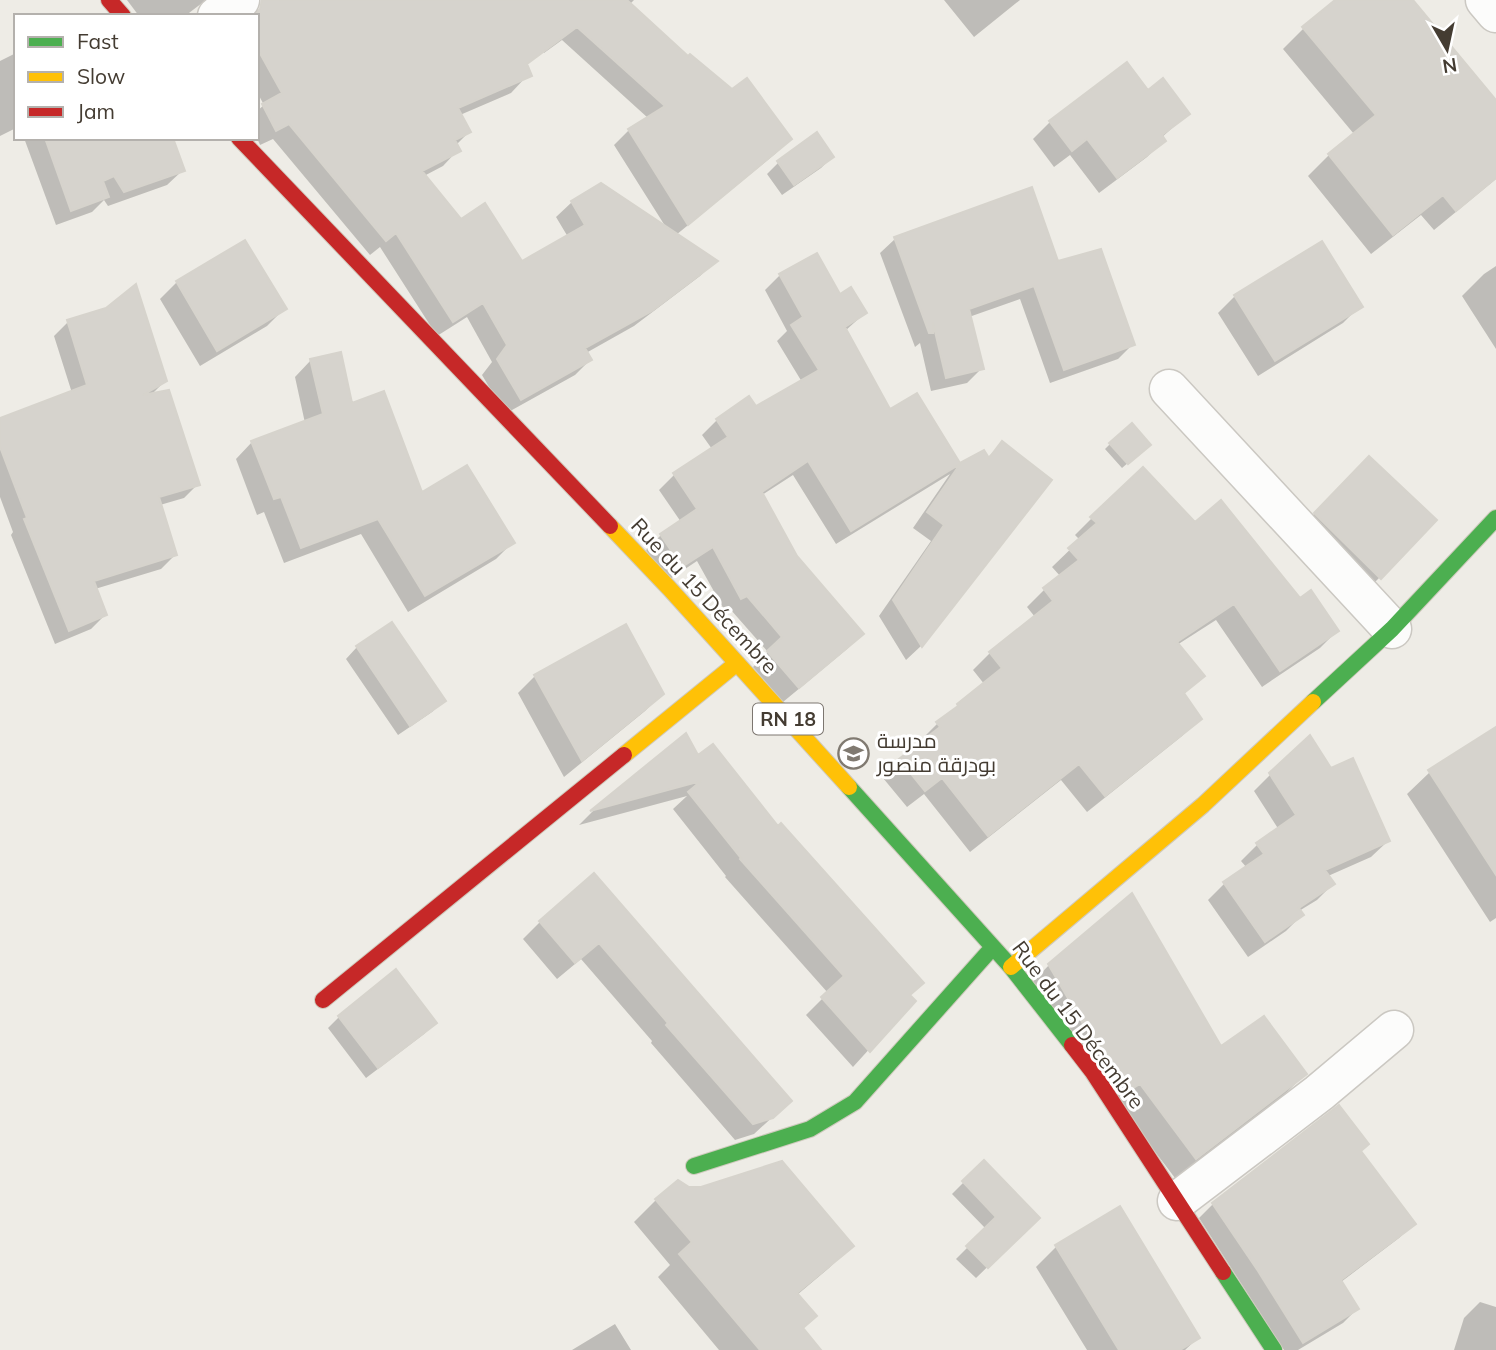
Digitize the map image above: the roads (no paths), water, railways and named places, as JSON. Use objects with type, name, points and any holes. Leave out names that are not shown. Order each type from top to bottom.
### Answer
[{"type":"main road","points":[[109,0],[121,14]]},
{"type":"main road","name":"Rue du 15 Décembre","points":[[241,140],[659,578],[1011,967],[1092,1072],[1274,1350]]},
{"type":"main road","points":[[1011,967],[1203,805],[1391,629],[1496,518]]},
{"type":"main road","points":[[323,1000],[737,663]]},
{"type":"main road","points":[[694,1166],[810,1129],[855,1101],[993,947]]},
{"type":"street","points":[[220,14],[240,0]]},
{"type":"street","points":[[1485,0],[1496,13]]},
{"type":"street","points":[[1169,389],[1391,629]]},
{"type":"street","points":[[1177,1201],[1319,1093],[1394,1030]]},
{"type":"place","name":"مدرسة بودرقة منصور","points":[[854,753]]}]
